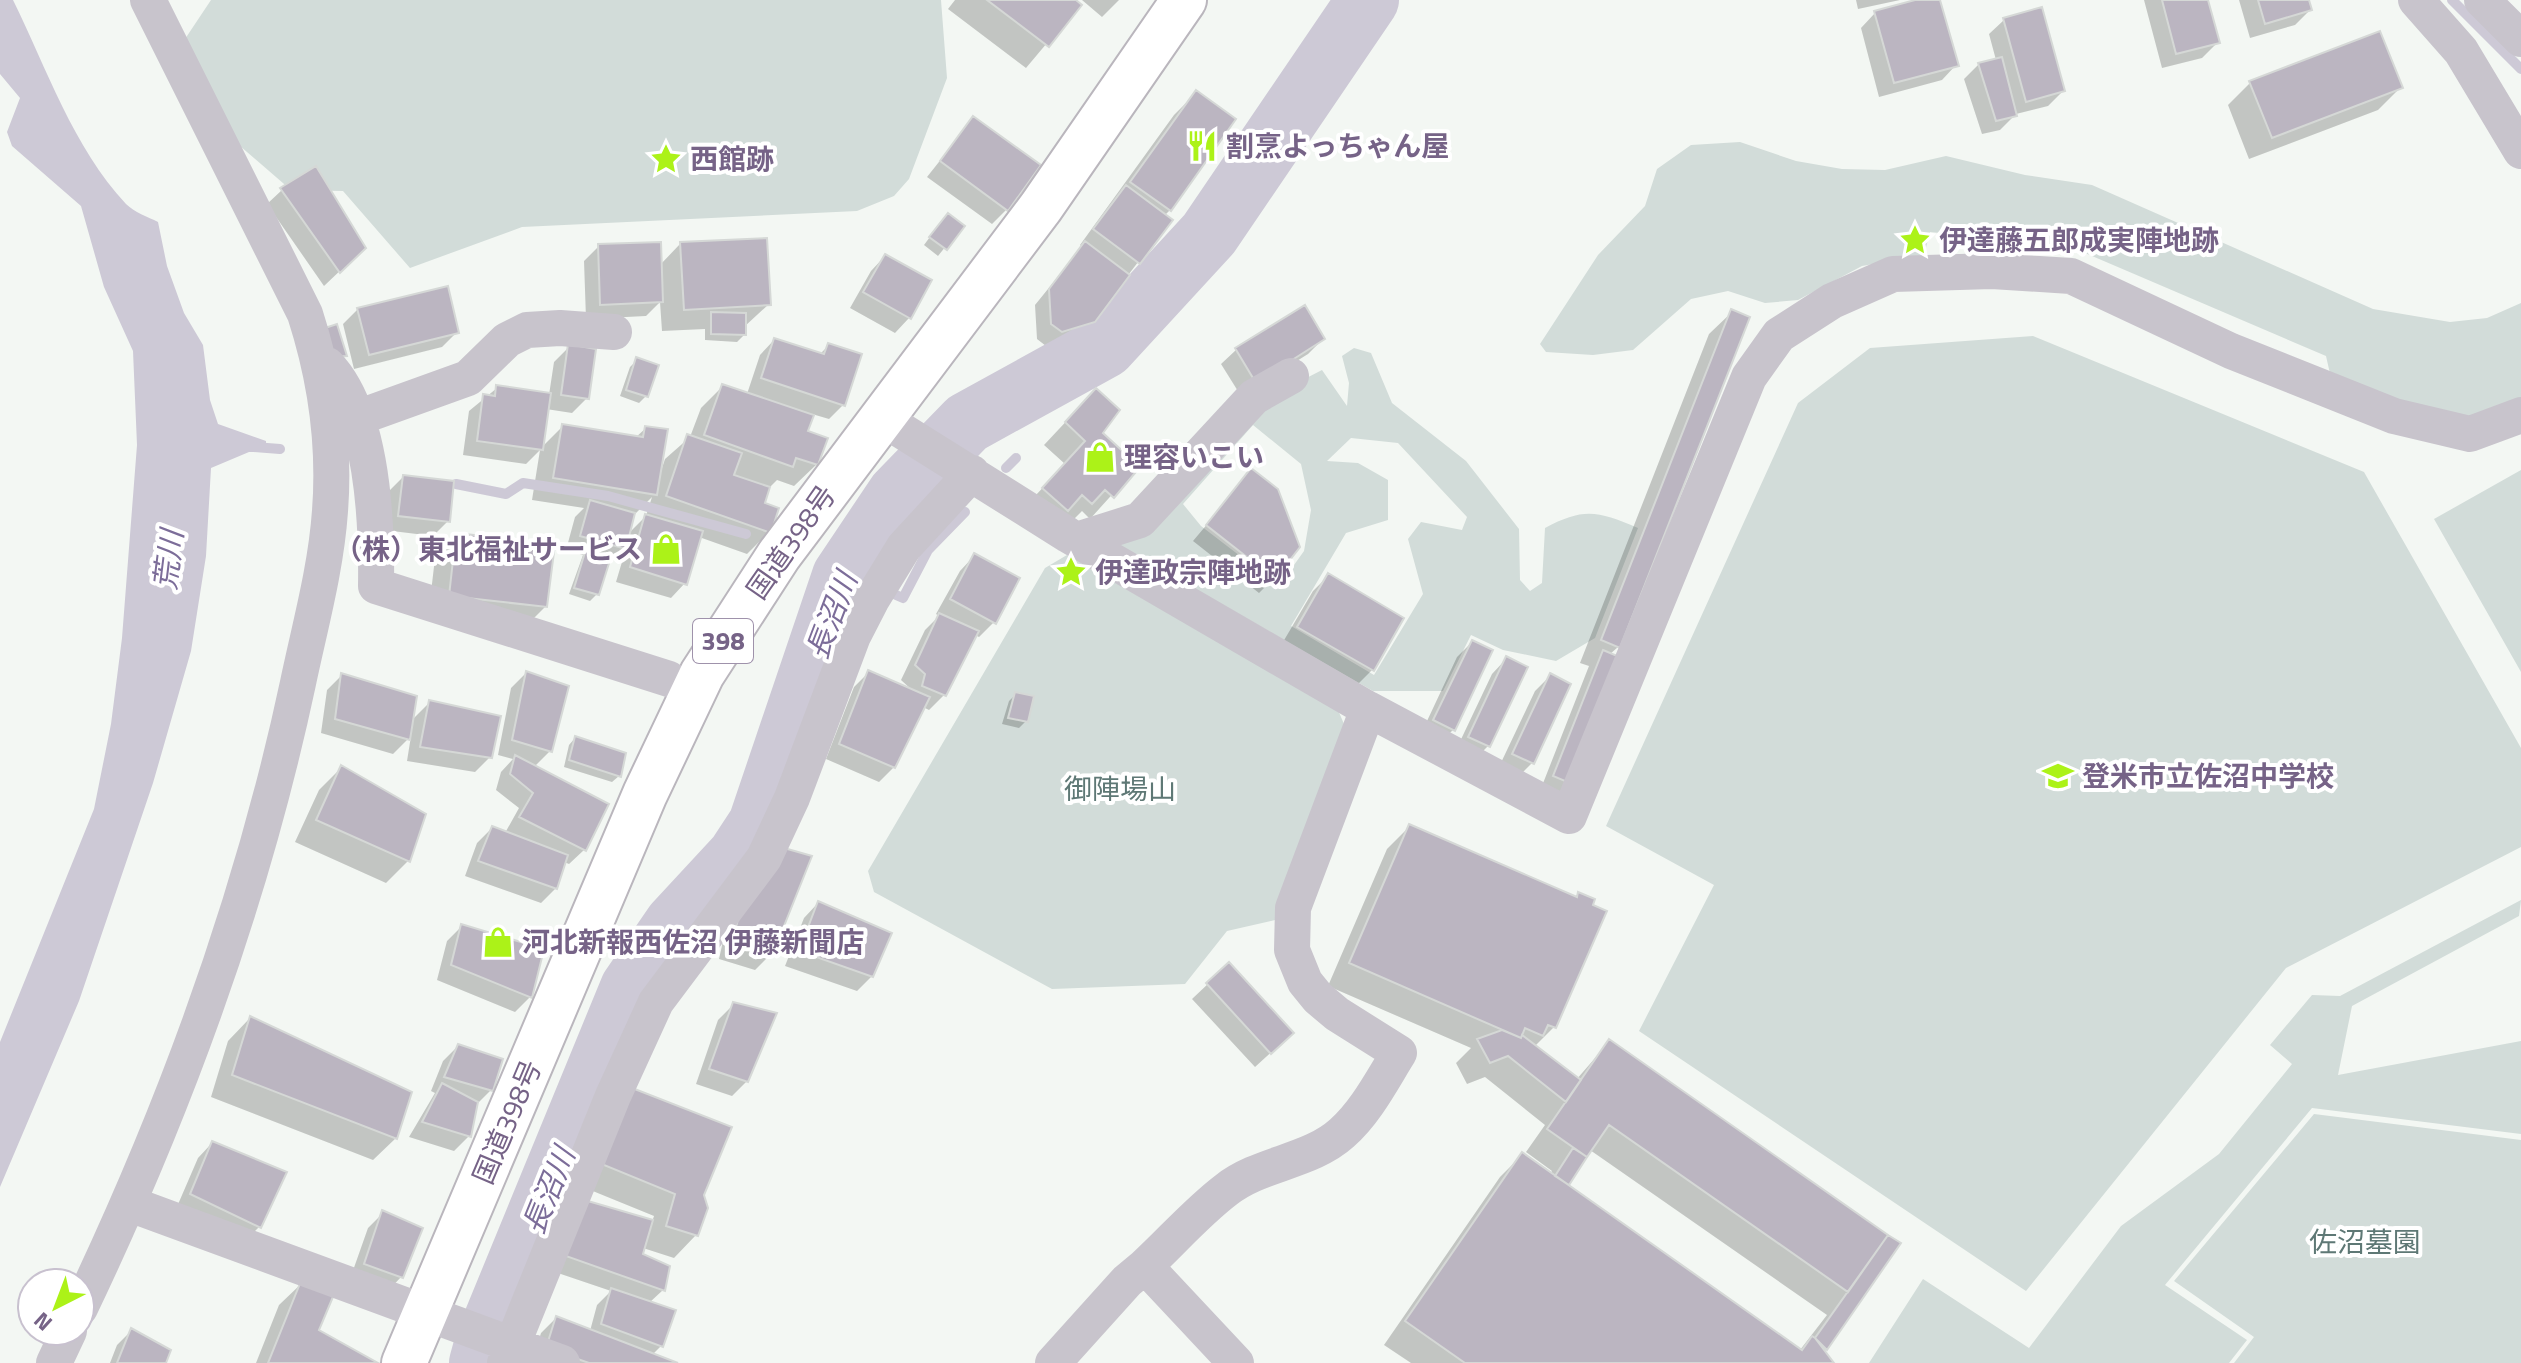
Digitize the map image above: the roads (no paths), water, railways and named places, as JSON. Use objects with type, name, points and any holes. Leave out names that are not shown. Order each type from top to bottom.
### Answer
[{"type":"highway","name":"国道398号","points":[[404,1363],[446,1321],[681,714],[702,674],[779,555],[1041,207],[1184,0]]},
{"type":"street","points":[[96,1275],[157,1141],[260,844],[320,580],[330,510],[329,443],[319,358],[305,314],[148,0]]},
{"type":"street","points":[[2416,0],[2461,51],[2521,151]]},
{"type":"street","points":[[2482,0],[2521,39]]},
{"type":"street","points":[[880,417],[1077,540],[1368,709],[1569,816],[1749,377],[1779,335],[1832,301],[1893,274],[1992,271],[2071,276],[2231,351],[2394,416],[2470,434],[2521,415]]},
{"type":"street","points":[[357,418],[468,378],[507,340],[527,330],[614,332]]},
{"type":"street","points":[[319,358],[331,368],[357,418],[371,478],[377,534],[376,586],[669,679]]},
{"type":"street","points":[[1077,540],[1140,520],[1254,397],[1291,376]]},
{"type":"street","points":[[507,1351],[656,1002],[764,858],[792,798],[853,636],[872,599],[904,547],[968,470]]},
{"type":"street","points":[[1053,1363],[1127,1281],[1227,1190],[1247,1177],[1324,1145],[1342,1134],[1356,1119],[1399,1053],[1337,1014],[1318,998],[1305,982],[1292,950],[1293,908],[1368,709]]},
{"type":"street","points":[[130,1204],[446,1321],[507,1351],[562,1363]]},
{"type":"street","points":[[1145,1266],[1236,1363]]},
{"type":"water","name":"荒川","points":[[0,0],[13,0],[76,133],[107,182],[129,207],[158,222],[167,266],[184,313],[203,345],[210,400],[218,424],[266,441],[266,452],[249,452],[211,468],[206,556],[191,651],[153,783],[79,1001],[0,1187],[0,1042],[94,809],[111,724],[122,638],[137,445],[133,351],[104,287],[81,206],[12,146],[7,132],[20,98],[0,74]]},
{"type":"waterway","name":"長沼川","points":[[480,1363],[486,1341],[631,988],[675,924],[738,856],[759,824],[843,576],[898,494],[967,423],[1105,347],[1209,234],[1368,0]]},
{"type":"waterway","points":[[2452,0],[2521,69]]},
{"type":"waterway","points":[[254,447],[280,449]]},
{"type":"waterway","points":[[1006,468],[1016,458]]},
{"type":"waterway","points":[[456,484],[506,494],[523,483],[608,496],[746,534]]},
{"type":"waterway","points":[[896,595],[903,598],[928,550],[965,512]]},
{"type":"place","name":"割烹よっちゃん屋","points":[[1202,146]]},
{"type":"place","name":"西館跡","points":[[666,159]]},
{"type":"place","name":"伊達藤五郎成実陣地跡","points":[[1915,240]]},
{"type":"place","name":"理容いこい","points":[[1100,457]]},
{"type":"place","name":"（株）東北福祉サービス","points":[[666,549]]},
{"type":"place","name":"伊達政宗陣地跡","points":[[1071,572]]},
{"type":"place","name":"登米市立佐沼中学校","points":[[2058,776]]},
{"type":"place","name":"河北新報西佐沼 伊藤新聞店","points":[[498,942]]},
{"type":"park label","name":"御陣場山","points":[[1120,789]]},
{"type":"park label","name":"佐沼墓園","points":[[2365,1242]]}]
